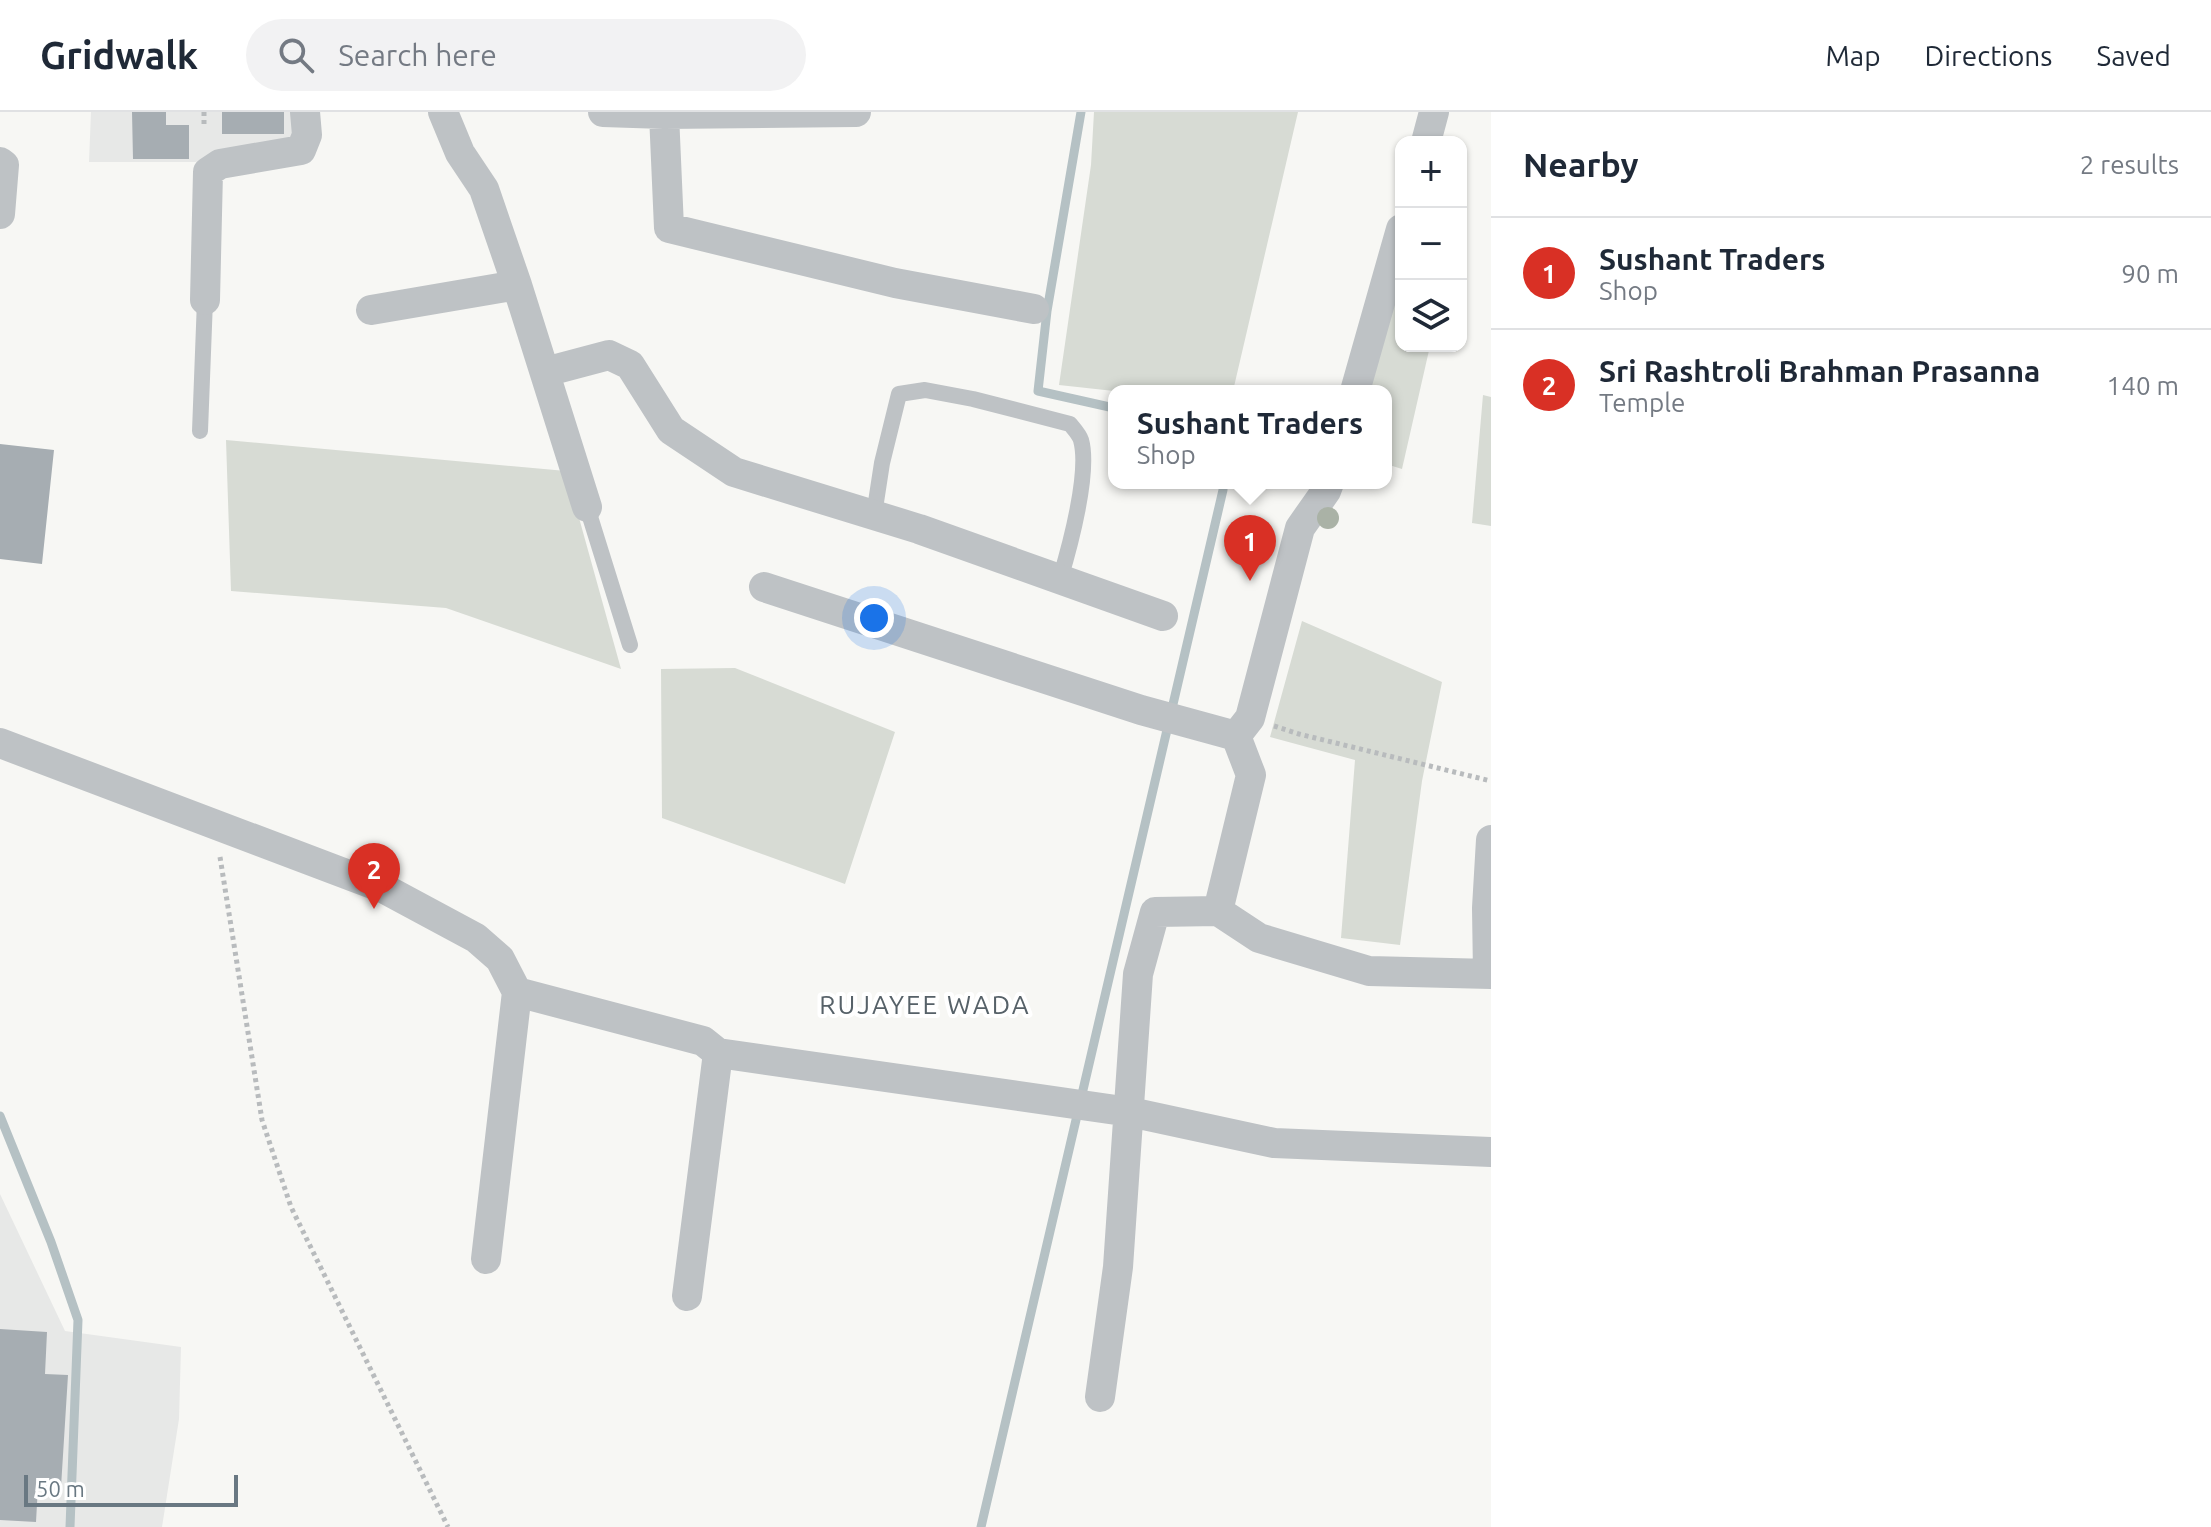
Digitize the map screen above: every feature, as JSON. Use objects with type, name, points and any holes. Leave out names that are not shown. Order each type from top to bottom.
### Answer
[{"type":"street","points":[[205,300],[208,172],[220,164],[301,150],[307,135],[305,112]]},
{"type":"street","points":[[443,112],[460,153],[484,189],[587,507]]},
{"type":"street","points":[[603,112],[856,112]]},
{"type":"street","points":[[1428,136],[1434,112]]},
{"type":"street","points":[[664,114],[669,228],[895,283],[1034,309]]},
{"type":"street","points":[[0,162],[4,165],[0,214]]},
{"type":"street","points":[[1357,385],[1395,250]]},
{"type":"street","points":[[371,310],[517,285]]},
{"type":"street","points":[[545,372],[609,355],[621,359],[630,365],[671,430],[734,472],[919,529],[1163,616]]},
{"type":"street","points":[[1218,911],[1251,775],[1243,727],[1300,528],[1327,489]]},
{"type":"street","points":[[764,587],[1141,710],[1243,727]]},
{"type":"street","points":[[0,743],[383,888],[476,938],[500,959],[517,992],[486,1259]]},
{"type":"street","points":[[1100,1397],[1118,1267],[1138,974],[1155,912],[1218,911],[1259,938],[1369,971],[1490,974],[1487,908],[1491,840]]},
{"type":"street","points":[[517,992],[703,1041],[718,1053],[1130,1112],[1274,1143],[1491,1152]]},
{"type":"street","points":[[687,1296],[718,1053]]},
{"type":"lane","points":[[200,431],[205,300]]},
{"type":"lane","points":[[874,515],[882,463],[899,394],[925,390],[1070,424],[1080,437],[1084,460],[1070,547],[1060,579]]},
{"type":"lane","points":[[587,507],[630,645]]},
{"type":"path","points":[[204,112],[204,126]]},
{"type":"path","points":[[1243,727],[1299,734],[1491,781]]},
{"type":"path","points":[[214,824],[262,1120],[291,1207],[448,1527]]},
{"type":"shaded area","points":[[91,112],[295,112],[296,138],[195,162],[89,162]]},
{"type":"shaded area","points":[[1094,112],[1298,112],[1234,385],[1108,385],[1108,390],[1059,385],[1091,165]]},
{"type":"shaded area","points":[[1395,298],[1395,352],[1429,352],[1402,469],[1392,466],[1392,385],[1369,385]]},
{"type":"shaded area","points":[[1483,395],[1491,397],[1491,526],[1472,523]]},
{"type":"shaded area","points":[[226,440],[566,471],[621,669],[446,608],[231,591]]},
{"type":"shaded area","points":[[1302,621],[1442,682],[1422,781],[1400,945],[1341,938],[1355,760],[1270,737]]},
{"type":"shaded area","points":[[735,668],[895,732],[845,884],[662,818],[661,669]]},
{"type":"shaded area","points":[[0,1194],[65,1331],[181,1347],[179,1419],[162,1527],[0,1527]]},
{"type":"building","points":[[132,112],[166,112],[166,125],[189,125],[189,159],[133,159]]},
{"type":"building","points":[[222,112],[284,112],[284,134],[222,134]]},
{"type":"building","points":[[0,444],[54,450],[42,564],[0,559]]},
{"type":"building","points":[[0,1329],[47,1332],[45,1374],[68,1375],[61,1487],[38,1486],[36,1522],[0,1520]]},
{"type":"waterway","points":[[1081,112],[1047,311],[1038,391],[1108,407]]},
{"type":"waterway","points":[[981,1527],[1223,489]]},
{"type":"waterway","points":[[0,1116],[51,1242],[78,1320],[70,1527]]},
{"type":"place","name":"Sushant Traders","points":[[1250,581]]},
{"type":"place","name":"Sri Rashtroli Brahman Prasanna","points":[[374,909]]},
{"type":"district","name":"RUJAYEE WADA","points":[[925,1004]]}]
